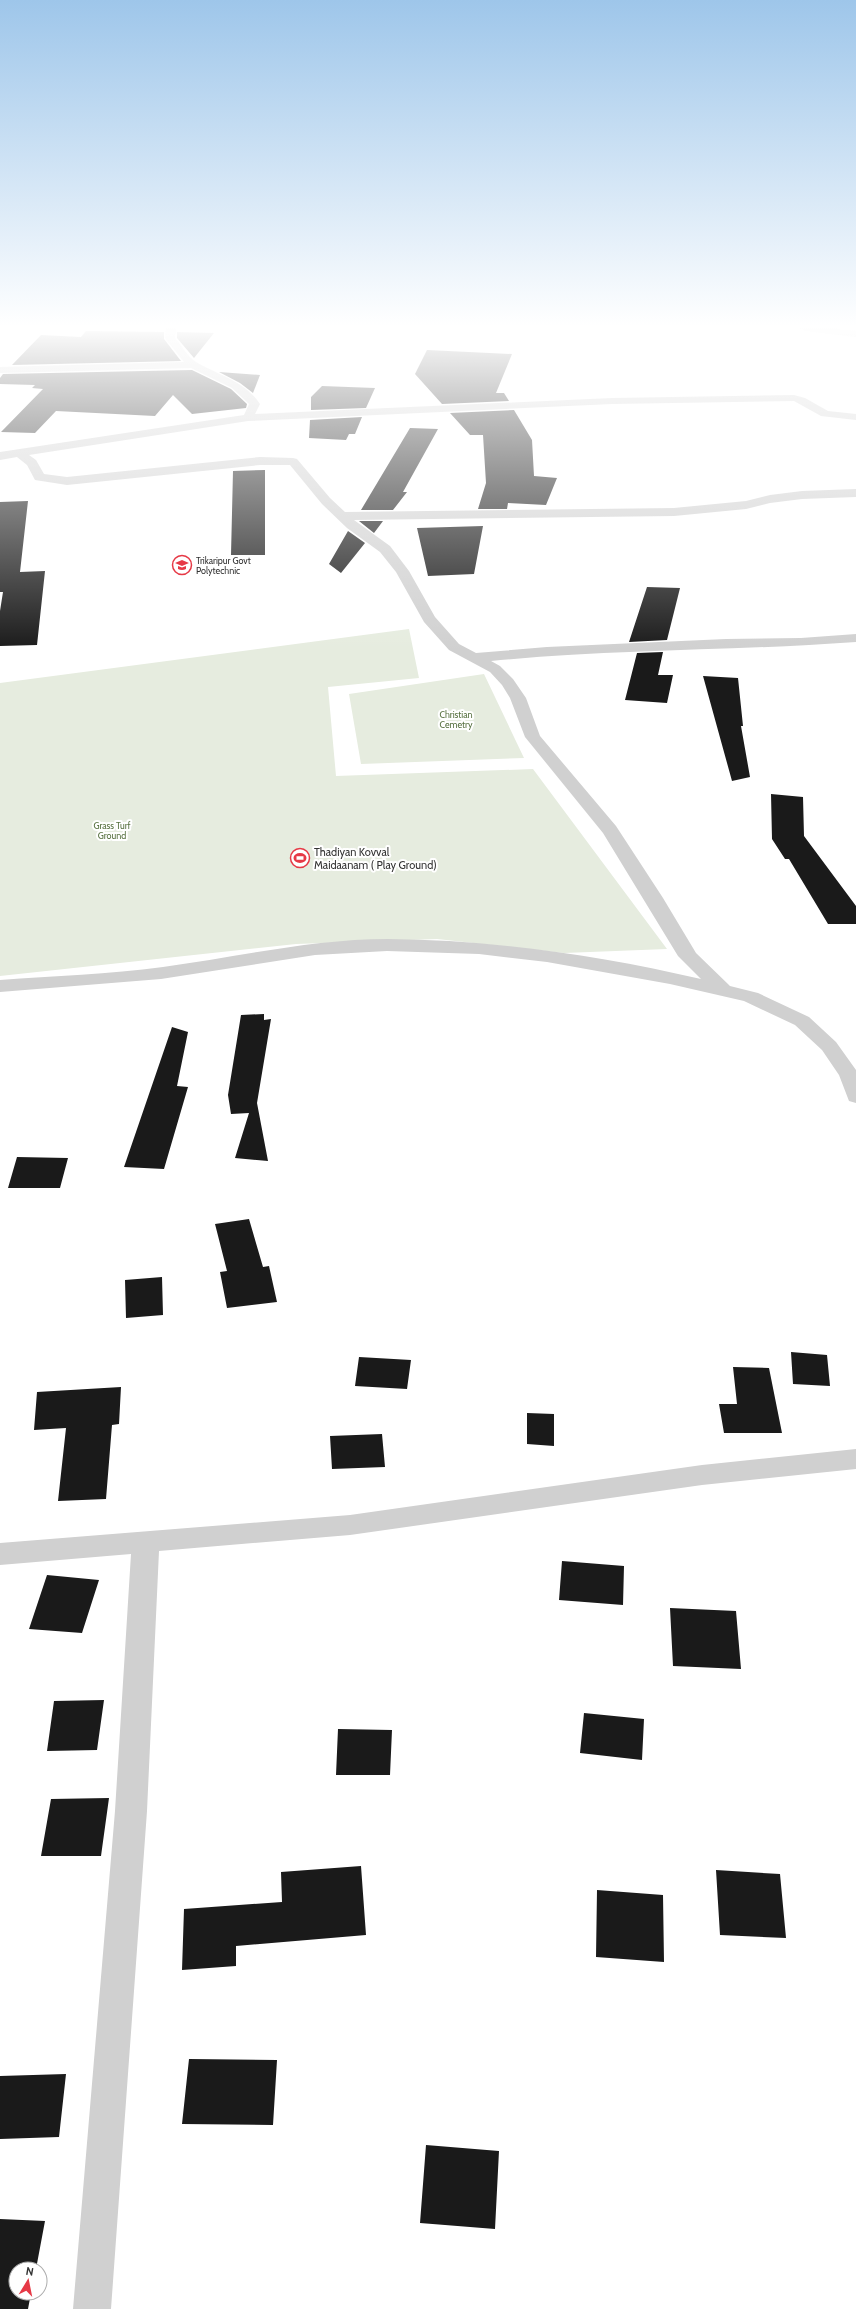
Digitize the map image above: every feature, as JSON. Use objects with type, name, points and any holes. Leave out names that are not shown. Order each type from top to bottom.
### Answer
[{"type":"street","points":[[0,456],[127,436]]},
{"type":"street","points":[[19,453],[32,463],[39,477],[67,481],[260,461],[293,462],[326,501],[385,549],[402,571],[429,619],[454,648],[495,669],[508,682],[518,698],[533,737],[610,830],[654,898],[688,956],[724,991]]},
{"type":"street","points":[[343,516],[674,512],[746,505],[770,499],[802,495],[856,493]]},
{"type":"street","points":[[472,658],[547,650],[726,643],[801,642],[856,638]]},
{"type":"street","points":[[0,986],[161,973],[315,949],[387,945],[478,948],[547,956],[670,978],[751,997],[802,1021],[829,1046],[849,1075],[856,1097]]},
{"type":"street","points":[[0,1554],[350,1525],[702,1475],[856,1459]]},
{"type":"street","points":[[92,2309],[131,1811],[146,1542]]},
{"type":"green space","name":"Thadiyan Kovval Maidaanam ( Play Ground)","points":[[409,629],[419,678],[328,687],[336,776],[533,769],[667,949],[564,953],[437,939],[296,944],[0,976],[0,683]]},
{"type":"green space","name":"Christian Cemetry","points":[[484,674],[524,758],[361,764],[349,694]]},
{"type":"building","points":[[309,436],[348,436],[346,440],[309,438]]},
{"type":"building","points":[[405,436],[434,436],[403,492],[407,492],[393,510],[361,510]]},
{"type":"building","points":[[483,436],[529,436],[532,440],[534,476],[557,478],[546,505],[508,503],[507,509],[478,509],[486,483]]},
{"type":"building","points":[[265,470],[265,555],[231,555],[233,471]]},
{"type":"building","points":[[28,501],[20,572],[45,571],[37,645],[0,646],[0,611],[3,592],[0,592],[0,502]]},
{"type":"building","points":[[359,521],[383,521],[374,533]]},
{"type":"building","points":[[483,526],[474,574],[428,576],[417,528]]},
{"type":"building","points":[[348,531],[365,543],[341,573],[329,564]]},
{"type":"building","points":[[647,587],[680,588],[667,640],[629,642]]},
{"type":"building","points":[[663,652],[658,675],[673,675],[667,703],[625,700],[637,653]]},
{"type":"building","points":[[703,676],[738,678],[743,726],[741,726],[750,777],[732,781]]},
{"type":"building","points":[[771,794],[803,797],[804,836],[856,906],[856,924],[828,924],[789,859],[785,859],[772,839]]},
{"type":"building","points":[[264,1014],[264,1020],[271,1019],[257,1103],[268,1161],[235,1158],[249,1113],[231,1114],[228,1095],[241,1015]]},
{"type":"building","points":[[172,1027],[188,1032],[177,1086],[188,1087],[164,1169],[124,1167]]},
{"type":"building","points":[[17,1157],[68,1158],[60,1188],[8,1188]]},
{"type":"building","points":[[249,1219],[263,1267],[269,1266],[277,1302],[227,1308],[220,1272],[227,1271],[215,1224]]},
{"type":"building","points":[[162,1277],[163,1315],[126,1318],[125,1280]]},
{"type":"building","points":[[791,1352],[827,1355],[830,1386],[793,1384]]},
{"type":"building","points":[[359,1357],[411,1360],[407,1389],[355,1386]]},
{"type":"building","points":[[733,1367],[769,1368],[782,1433],[724,1433],[719,1404],[737,1404]]},
{"type":"building","points":[[121,1387],[119,1424],[112,1425],[106,1499],[58,1501],[66,1428],[34,1430],[37,1392]]},
{"type":"building","points":[[527,1413],[554,1414],[554,1446],[527,1444]]},
{"type":"building","points":[[382,1434],[385,1467],[332,1469],[330,1436]]},
{"type":"building","points":[[562,1561],[624,1566],[623,1605],[559,1600]]},
{"type":"building","points":[[47,1575],[99,1580],[82,1633],[29,1629]]},
{"type":"building","points":[[670,1608],[736,1611],[741,1669],[673,1666]]},
{"type":"building","points":[[104,1700],[97,1750],[47,1751],[54,1701]]},
{"type":"building","points":[[584,1713],[644,1719],[642,1760],[580,1753]]},
{"type":"building","points":[[338,1729],[392,1730],[390,1775],[336,1775]]},
{"type":"building","points":[[109,1798],[101,1856],[41,1856],[51,1799]]},
{"type":"building","points":[[361,1866],[366,1935],[236,1946],[236,1966],[182,1970],[184,1909],[282,1902],[281,1872]]},
{"type":"building","points":[[716,1870],[780,1874],[786,1938],[720,1935]]},
{"type":"building","points":[[597,1890],[663,1895],[664,1962],[596,1957]]},
{"type":"building","points":[[189,2059],[277,2060],[273,2125],[182,2124]]},
{"type":"building","points":[[66,2074],[59,2137],[0,2139],[0,2076]]},
{"type":"building","points":[[426,2145],[499,2151],[495,2229],[420,2223]]},
{"type":"building","points":[[0,2219],[45,2221],[38,2261],[8,2261],[8,2301],[30,2301],[28,2309],[0,2309]]},
{"type":"place","name":"Trikaripur Govt Polytechnic","points":[[182,565]]},
{"type":"place","name":"Thadiyan Kovval Maidaanam ( Play Ground)","points":[[300,858]]},
{"type":"park label","name":"Grass Turf Ground","points":[[112,830]]}]
